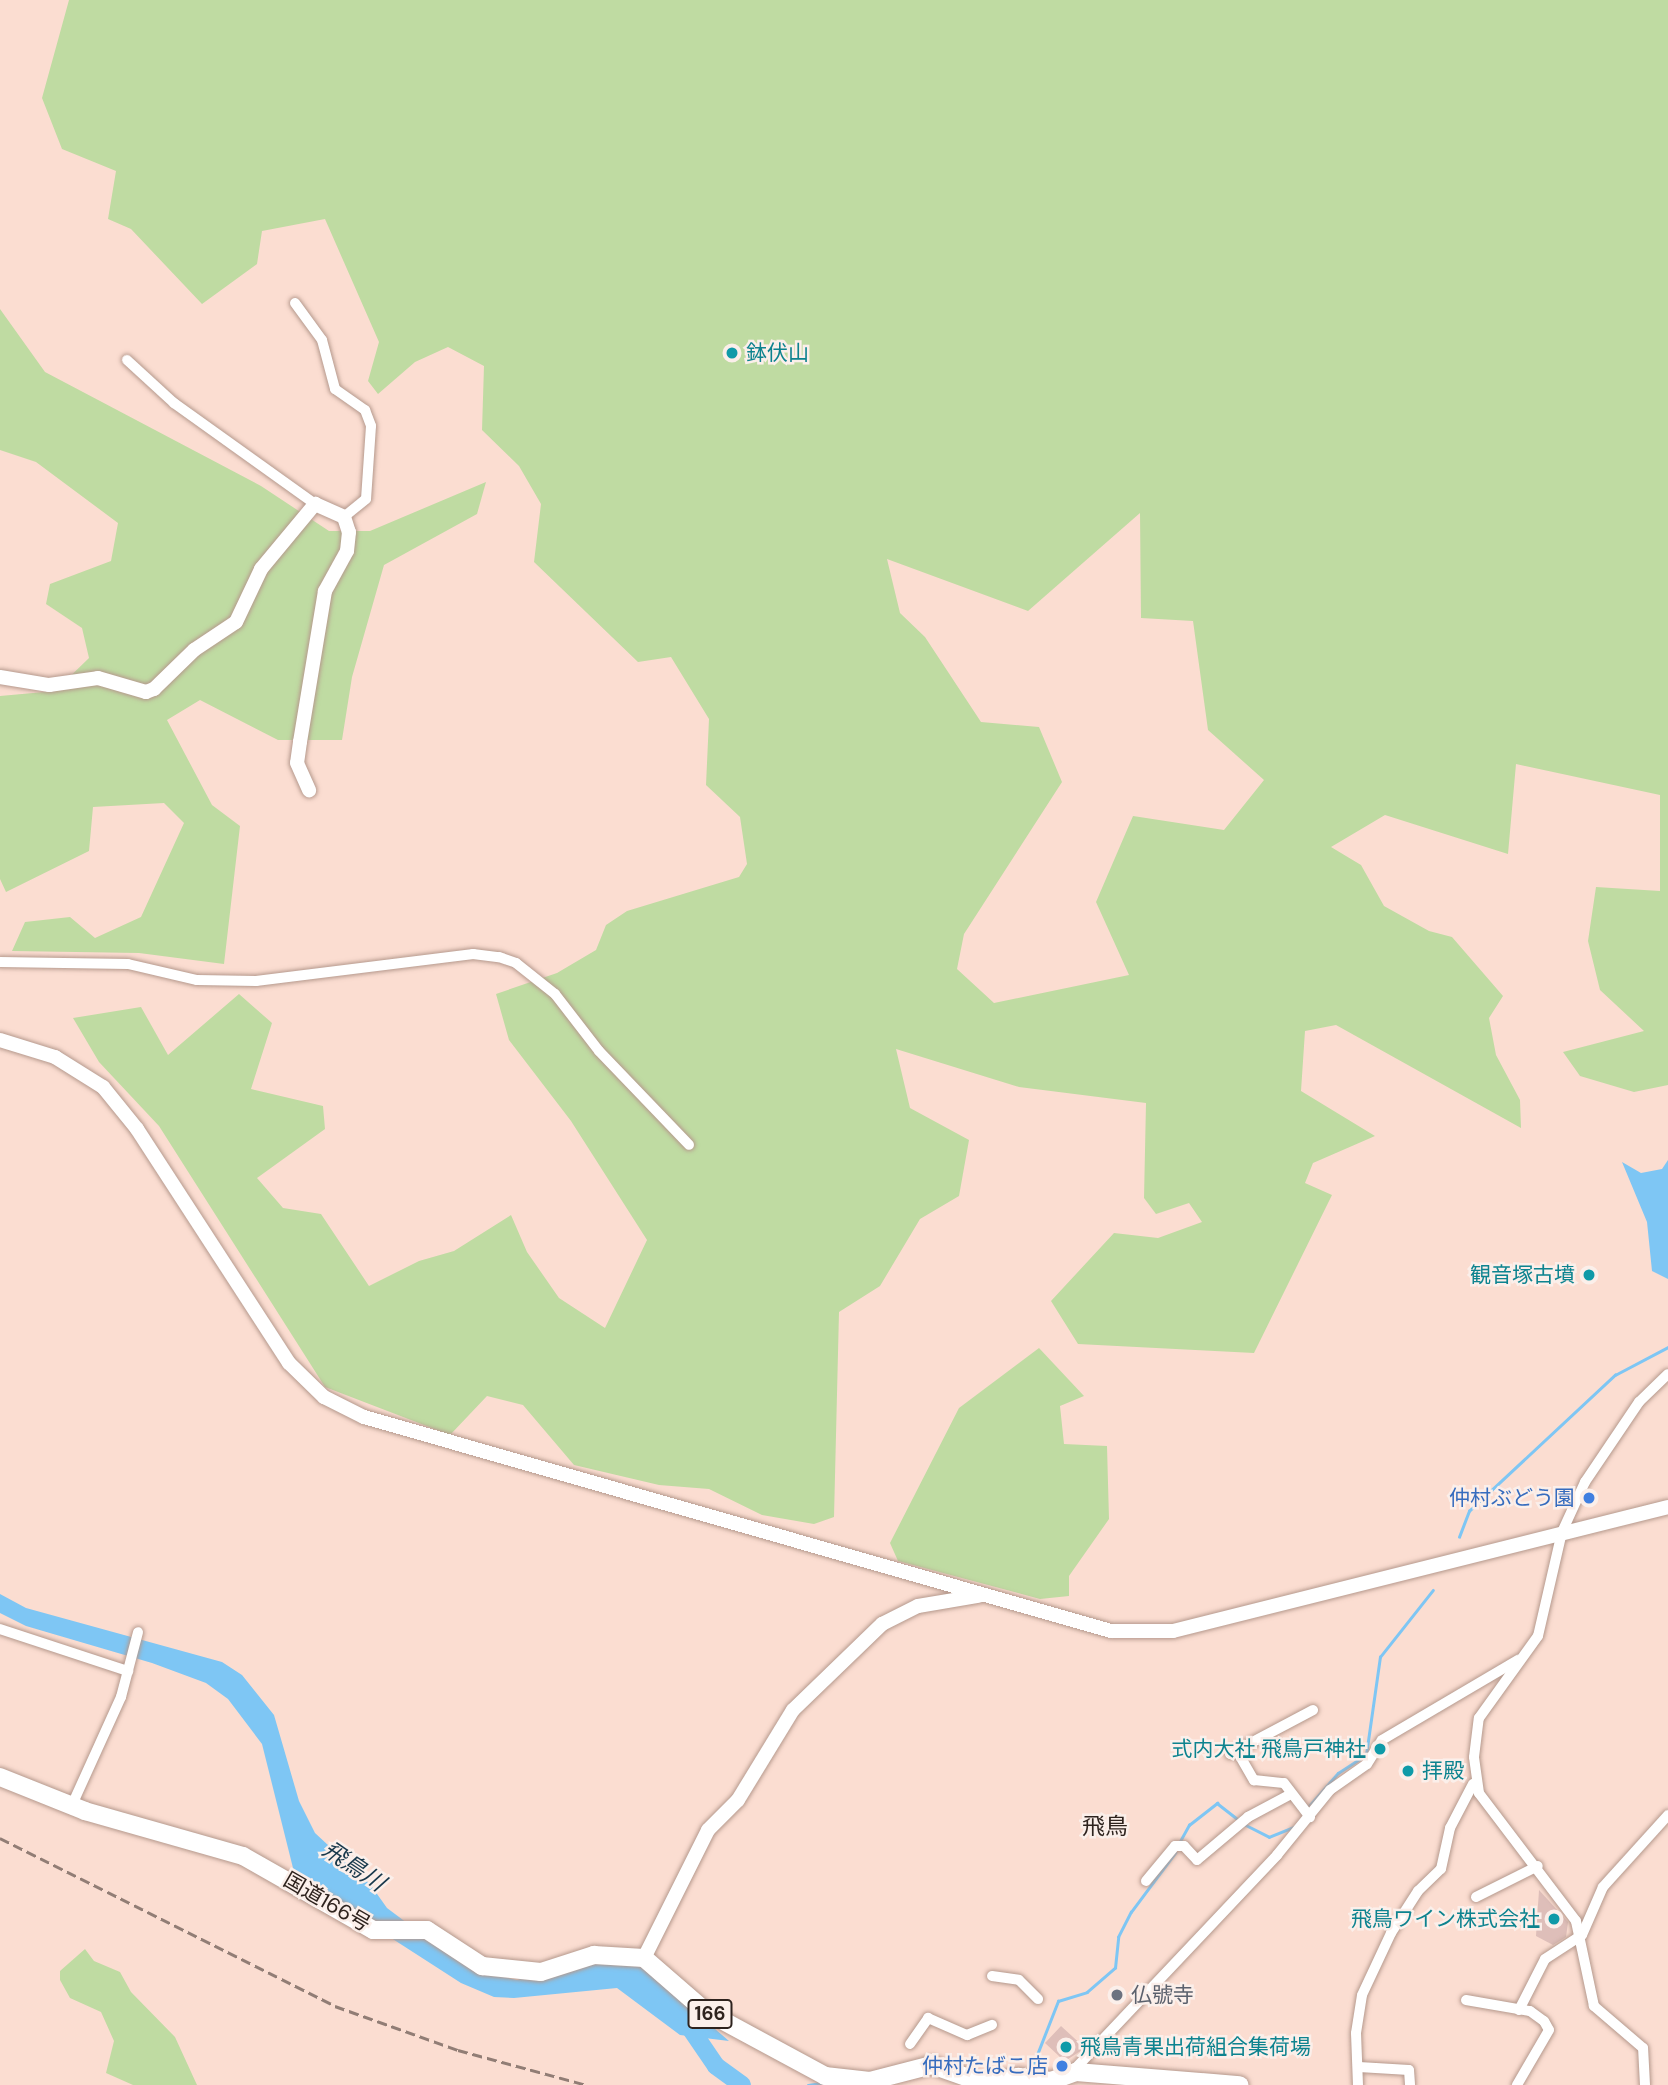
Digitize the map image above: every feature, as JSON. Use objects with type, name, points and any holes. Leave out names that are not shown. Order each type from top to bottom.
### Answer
[{"type":"highway","name":"国道166号","points":[[0,1777],[72,1805],[243,1856],[386,1933],[416,1928],[482,1966],[511,1973],[541,1972],[594,1955],[644,1958]]},
{"type":"highway","name":"166","points":[[644,1958],[705,2011],[825,2076],[870,2081],[924,2065],[983,2083],[1023,2078],[1239,2085]]},
{"type":"street","points":[[295,303],[322,340],[335,389],[365,410],[371,426],[366,499],[344,517]]},
{"type":"street","points":[[127,360],[174,403],[315,504],[344,517]]},
{"type":"street","points":[[0,677],[49,685],[98,678],[146,692],[154,689],[194,650],[236,621],[261,569],[315,504]]},
{"type":"street","points":[[309,790],[297,763],[325,591],[347,551],[344,517]]},
{"type":"street","points":[[0,962],[128,964],[197,980],[256,981],[474,954],[499,957],[516,962],[555,994],[599,1051],[689,1144]]},
{"type":"street","points":[[0,1040],[55,1057],[103,1087],[137,1129],[289,1363],[324,1397],[363,1417],[1111,1631],[1173,1632],[1668,1507]]},
{"type":"street","points":[[1358,2085],[1356,2033],[1362,1995],[1391,1933],[1418,1891],[1441,1869],[1450,1828],[1474,1784],[1479,1718],[1538,1636],[1562,1532],[1595,1465],[1639,1402],[1668,1374]]},
{"type":"street","points":[[644,1958],[708,1830],[738,1800],[793,1710],[870,1633],[900,1614],[985,1595]]},
{"type":"street","points":[[0,1629],[129,1666]]},
{"type":"street","points":[[72,1805],[129,1666],[138,1635]]},
{"type":"street","points":[[1064,2080],[1329,1789],[1367,1764],[1382,1740],[1524,1656]]},
{"type":"street","points":[[1307,1813],[1284,1783],[1254,1780],[1234,1753],[1313,1710]]},
{"type":"street","points":[[1474,1784],[1538,1866],[1582,1935],[1594,2006],[1643,2048],[1645,2085]]},
{"type":"street","points":[[1146,1881],[1180,1846],[1197,1860],[1248,1817],[1292,1794]]},
{"type":"street","points":[[1519,2010],[1550,1953],[1582,1935],[1603,1887],[1668,1815]]},
{"type":"street","points":[[1476,1896],[1538,1866]]},
{"type":"street","points":[[992,1976],[1019,1980],[1038,1999]]},
{"type":"street","points":[[1466,2000],[1539,2016],[1549,2030],[1517,2085]]},
{"type":"street","points":[[910,2044],[928,2018],[968,2035],[992,2025]]},
{"type":"street","points":[[1359,2067],[1409,2070],[1410,2085]]},
{"type":"green space","points":[[69,0],[1668,0],[1668,1085],[1634,1092],[1580,1076],[1563,1052],[1644,1031],[1600,990],[1588,941],[1596,887],[1660,891],[1660,795],[1516,764],[1508,854],[1385,815],[1331,847],[1361,865],[1384,906],[1429,931],[1452,937],[1503,996],[1489,1018],[1496,1055],[1520,1100],[1521,1128],[1336,1025],[1305,1031],[1301,1091],[1375,1136],[1313,1163],[1305,1183],[1332,1195],[1254,1353],[1078,1344],[1051,1301],[1114,1233],[1158,1238],[1202,1222],[1189,1203],[1156,1214],[1144,1198],[1146,1103],[1019,1087],[896,1049],[910,1108],[969,1140],[959,1196],[920,1219],[880,1286],[839,1312],[834,1517],[814,1524],[762,1515],[709,1489],[659,1485],[574,1465],[523,1405],[487,1396],[450,1435],[325,1387],[159,1126],[99,1062],[73,1018],[141,1007],[168,1055],[239,994],[272,1023],[251,1089],[323,1106],[325,1129],[257,1178],[283,1208],[321,1214],[369,1286],[419,1261],[454,1251],[511,1215],[527,1252],[559,1298],[605,1328],[647,1240],[571,1121],[509,1040],[496,994],[557,973],[596,950],[606,925],[627,911],[739,877],[747,864],[740,817],[706,785],[709,719],[671,657],[638,662],[534,562],[541,504],[519,466],[482,430],[484,366],[448,347],[415,362],[378,394],[368,381],[379,342],[325,219],[262,231],[257,264],[202,304],[131,229],[108,219],[116,171],[62,149],[42,98]],"holes":[[[1140,513],[1141,618],[1193,621],[1208,730],[1264,780],[1224,830],[1133,816],[1096,902],[1129,975],[994,1003],[957,969],[964,934],[1062,782],[1039,727],[981,722],[925,637],[900,613],[887,559],[1028,611]]]},
{"type":"green space","points":[[0,309],[45,372],[261,486],[329,531],[370,531],[486,482],[477,514],[384,565],[352,677],[342,740],[278,740],[200,700],[167,720],[212,805],[240,826],[224,964],[139,953],[12,951],[25,922],[70,917],[95,938],[141,917],[184,823],[164,803],[93,807],[89,851],[6,892],[0,879],[0,696],[55,691],[89,658],[82,628],[46,604],[50,584],[111,561],[118,523],[36,462],[0,450]]},
{"type":"green space","points":[[1039,1348],[1084,1396],[1060,1406],[1064,1444],[1107,1446],[1109,1519],[1069,1576],[1069,1596],[1040,1599],[898,1561],[890,1543],[959,1408]]},
{"type":"green space","points":[[85,1949],[94,1961],[120,1972],[131,1992],[175,2037],[197,2085],[133,2085],[106,2073],[114,2041],[101,2012],[70,1998],[60,1980],[60,1971]]},
{"type":"water","points":[[1668,1160],[1668,1279],[1652,1271],[1647,1222],[1622,1162],[1641,1173],[1662,1169]]},
{"type":"water","points":[[0,1594],[26,1608],[222,1662],[242,1675],[274,1715],[299,1801],[315,1833],[370,1884],[387,1908],[431,1941],[483,1972],[517,1980],[589,1961],[640,1964],[729,2041],[680,2035],[617,1988],[514,1998],[494,1997],[461,1983],[295,1876],[262,1744],[228,1699],[206,1683],[152,1663],[26,1626],[0,1613]]},
{"type":"building","name":"飛鳥ワイン株式会社","points":[[1539,1890],[1568,1922],[1566,1937],[1553,1945],[1536,1936]]},
{"type":"building","name":"飛鳥青果出荷組合集荷場","points":[[1061,2026],[1085,2048],[1056,2067],[1053,2064],[1060,2057],[1045,2043]]},
{"type":"waterway","points":[[1459,1537],[1469,1511],[1615,1375],[1668,1347]]},
{"type":"waterway","points":[[1308,1807],[1338,1773],[1366,1755],[1380,1657],[1433,1590]]},
{"type":"waterway","points":[[1179,1843],[1189,1825],[1217,1803],[1239,1820]]},
{"type":"waterway","points":[[1244,1824],[1269,1837],[1294,1827]]},
{"type":"waterway","points":[[1031,2070],[1058,2001],[1087,1992],[1115,1968],[1118,1937],[1131,1912],[1175,1853]]},
{"type":"waterway","name":"飛鳥川","points":[[686,2022],[716,2066],[742,2085]]},
{"type":"waterway","points":[[808,2085],[821,2083]]},
{"type":"railway","points":[[0,1838],[335,2006],[458,2050],[587,2085]]},
{"type":"place","name":"鉢伏山","points":[[732,353]]},
{"type":"place","name":"観音塚古墳","points":[[1589,1275]]},
{"type":"place","name":"仲村ぶどう園","points":[[1589,1498]]},
{"type":"place","name":"式内大社 飛鳥戸神社","points":[[1380,1749]]},
{"type":"place","name":"拝殿","points":[[1408,1771]]},
{"type":"place","name":"飛鳥ワイン株式会社","points":[[1554,1919]]},
{"type":"place","name":"仏號寺","points":[[1117,1995]]},
{"type":"place","name":"飛鳥青果出荷組合集荷場","points":[[1066,2047]]},
{"type":"place","name":"仲村たばこ店","points":[[1062,2066]]},
{"type":"district","name":"飛鳥","points":[[1105,1826]]}]
